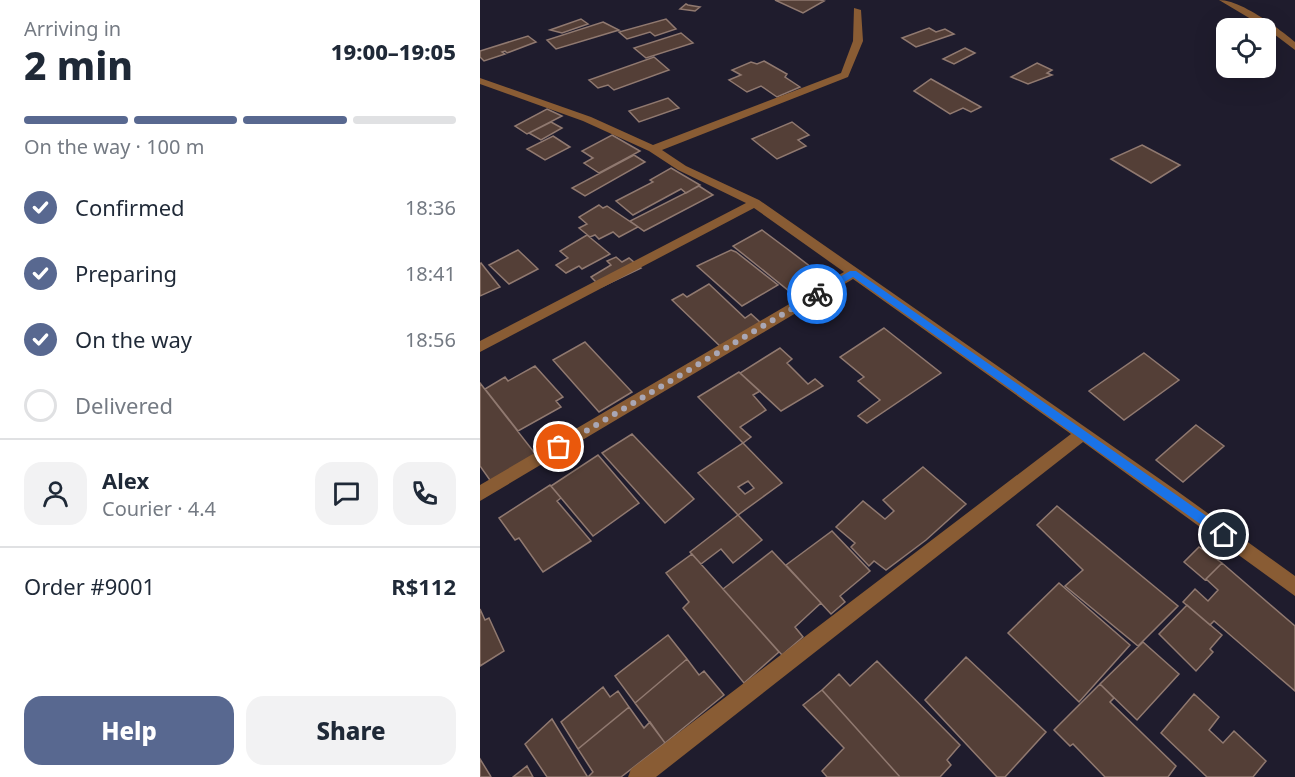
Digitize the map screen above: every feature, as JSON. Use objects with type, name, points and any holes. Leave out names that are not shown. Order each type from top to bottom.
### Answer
[{"type":"street","points":[[1223,0],[1277,32],[1295,47]]},
{"type":"street","points":[[653,149],[846,75],[858,41],[857,10]]},
{"type":"street","points":[[480,81],[587,119],[653,149],[682,168],[754,203],[1295,587]]},
{"type":"street","points":[[480,347],[754,203]]},
{"type":"street","points":[[480,494],[853,273]]},
{"type":"street","points":[[639,777],[1082,434]]},
{"type":"building","points":[[775,0],[820,0],[824,1],[803,13]]},
{"type":"building","points":[[686,4],[700,7],[695,11],[680,9]]},
{"type":"building","points":[[581,19],[588,24],[562,33],[550,30]]},
{"type":"building","points":[[666,19],[676,29],[655,36],[650,32],[627,39],[619,32]]},
{"type":"building","points":[[603,22],[619,30],[556,49],[547,40]]},
{"type":"building","points":[[929,28],[936,32],[945,29],[954,34],[916,47],[902,38]]},
{"type":"building","points":[[681,33],[693,43],[646,58],[634,48]]},
{"type":"building","points":[[528,36],[536,42],[507,53],[502,52],[505,54],[484,61],[480,57],[480,51]]},
{"type":"building","points":[[965,48],[975,53],[954,64],[943,59]]},
{"type":"building","points":[[654,57],[669,70],[614,90],[608,85],[598,88],[589,80]]},
{"type":"building","points":[[764,61],[787,74],[785,77],[800,87],[777,97],[761,86],[747,92],[729,80],[741,75],[732,70],[751,62],[757,64]]},
{"type":"building","points":[[1037,63],[1052,70],[1047,73],[1052,75],[1028,84],[1011,77]]},
{"type":"building","points":[[931,79],[981,107],[971,112],[963,108],[950,114],[914,91]]},
{"type":"building","points":[[668,98],[679,108],[639,122],[629,111]]},
{"type":"building","points":[[547,109],[562,116],[527,134],[515,126]]},
{"type":"building","points":[[551,122],[562,128],[541,140],[529,133]]},
{"type":"building","points":[[792,122],[809,135],[798,140],[806,146],[777,159],[752,139]]},
{"type":"building","points":[[612,135],[640,151],[599,173],[584,163],[593,158],[582,151]]},
{"type":"building","points":[[553,136],[570,147],[545,160],[527,149]]},
{"type":"building","points":[[1142,145],[1180,165],[1151,183],[1111,159]]},
{"type":"building","points":[[634,155],[645,162],[585,196],[572,188]]},
{"type":"building","points":[[671,168],[700,185],[686,193],[681,189],[633,215],[616,201],[653,182],[650,180]]},
{"type":"building","points":[[699,186],[713,195],[644,231],[630,221]]},
{"type":"building","points":[[599,205],[603,208],[607,206],[638,227],[619,237],[613,232],[599,239],[595,235],[590,237],[579,228],[587,224],[579,217]]},
{"type":"building","points":[[762,230],[824,277],[794,295],[733,246]]},
{"type":"building","points":[[587,235],[610,254],[582,269],[579,266],[566,273],[556,265],[568,258],[560,251]]},
{"type":"building","points":[[518,250],[538,269],[509,284],[489,265]]},
{"type":"building","points":[[731,250],[778,285],[742,306],[697,266]]},
{"type":"building","points":[[616,257],[622,262],[629,258],[641,268],[601,287],[591,277],[611,265],[607,261]]},
{"type":"building","points":[[480,264],[500,287],[480,296]]},
{"type":"building","points":[[709,284],[745,318],[751,314],[762,324],[722,348],[672,300],[683,294],[687,297]]},
{"type":"building","points":[[884,328],[941,373],[867,423],[858,416],[880,400],[858,381],[864,377],[840,357]]},
{"type":"building","points":[[585,342],[632,392],[599,412],[553,360]]},
{"type":"building","points":[[780,348],[792,359],[787,363],[808,384],[815,379],[823,386],[781,411],[740,373]]},
{"type":"building","points":[[1144,353],[1179,380],[1124,420],[1089,391]]},
{"type":"building","points":[[535,366],[563,397],[556,401],[561,407],[518,431],[485,389],[505,377],[508,381]]},
{"type":"building","points":[[739,372],[760,391],[753,395],[766,410],[740,427],[751,437],[743,443],[698,397]]},
{"type":"building","points":[[480,383],[537,456],[492,483],[480,466]]},
{"type":"building","points":[[1196,425],[1224,446],[1183,482],[1156,460]]},
{"type":"building","points":[[632,434],[694,499],[665,523],[602,453]]},
{"type":"building","points":[[743,443],[782,483],[738,515],[698,473]],"holes":[[[748,481],[754,488],[745,494],[738,487]]]},
{"type":"building","points":[[598,455],[639,503],[593,536],[551,486]]},
{"type":"building","points":[[923,467],[966,504],[926,540],[886,570],[874,561],[869,566],[851,547],[855,543],[836,527],[863,501],[885,519],[894,511],[883,500]]},
{"type":"building","points":[[550,485],[561,498],[557,501],[591,541],[543,572],[519,538],[515,540],[499,518]]},
{"type":"building","points":[[1057,506],[1178,606],[1138,646],[1065,586],[1083,570],[1037,525]]},
{"type":"building","points":[[738,515],[762,540],[733,563],[721,549],[701,564],[690,552]]},
{"type":"building","points":[[832,531],[870,571],[840,596],[845,602],[831,614],[786,565]]},
{"type":"building","points":[[1199,547],[1222,563],[1205,580],[1184,562]]},
{"type":"building","points":[[772,551],[821,603],[795,627],[803,637],[782,655],[723,589]]},
{"type":"building","points":[[692,554],[779,652],[744,683],[683,608],[689,602],[666,573]]},
{"type":"building","points":[[1222,563],[1295,626],[1295,691],[1214,621],[1210,625],[1183,602],[1195,589],[1208,601],[1218,590],[1206,579]]},
{"type":"building","points":[[1059,583],[1130,645],[1079,702],[1008,633]]},
{"type":"building","points":[[1187,605],[1222,635],[1210,649],[1213,652],[1196,671],[1159,634]]},
{"type":"building","points":[[480,609],[485,620],[489,618],[504,651],[480,666]]},
{"type":"building","points":[[668,635],[687,659],[635,703],[615,676]]},
{"type":"building","points":[[1143,642],[1179,674],[1137,720],[1100,684]]},
{"type":"building","points":[[966,657],[1046,732],[1005,777],[997,777],[925,700]]},
{"type":"building","points":[[687,659],[699,675],[704,671],[724,695],[665,743],[635,703]]},
{"type":"building","points":[[877,661],[960,745],[947,760],[951,765],[940,777],[900,777],[822,690],[839,674],[850,686]]},
{"type":"building","points":[[1100,684],[1114,698],[1110,702],[1176,766],[1168,777],[1105,777],[1073,744],[1070,746],[1054,730]]},
{"type":"building","points":[[603,687],[610,697],[618,691],[629,707],[578,749],[561,722]]},
{"type":"building","points":[[822,690],[900,777],[827,777],[822,771],[844,748],[803,705]]},
{"type":"building","points":[[1194,694],[1219,717],[1209,730],[1223,743],[1234,731],[1266,761],[1253,777],[1207,777],[1161,733]]},
{"type":"building","points":[[629,707],[644,728],[650,722],[665,743],[621,777],[588,777],[593,772],[578,749]]},
{"type":"building","points":[[552,719],[586,777],[547,777],[525,744]]},
{"type":"building","points":[[480,759],[490,775],[491,777],[480,777]]},
{"type":"building","points":[[527,766],[533,777],[513,777]]},
{"type":"way so far","points":[[559,447],[817,294]]},
{"type":"route","points":[[817,294],[853,273],[1224,535]]}]
